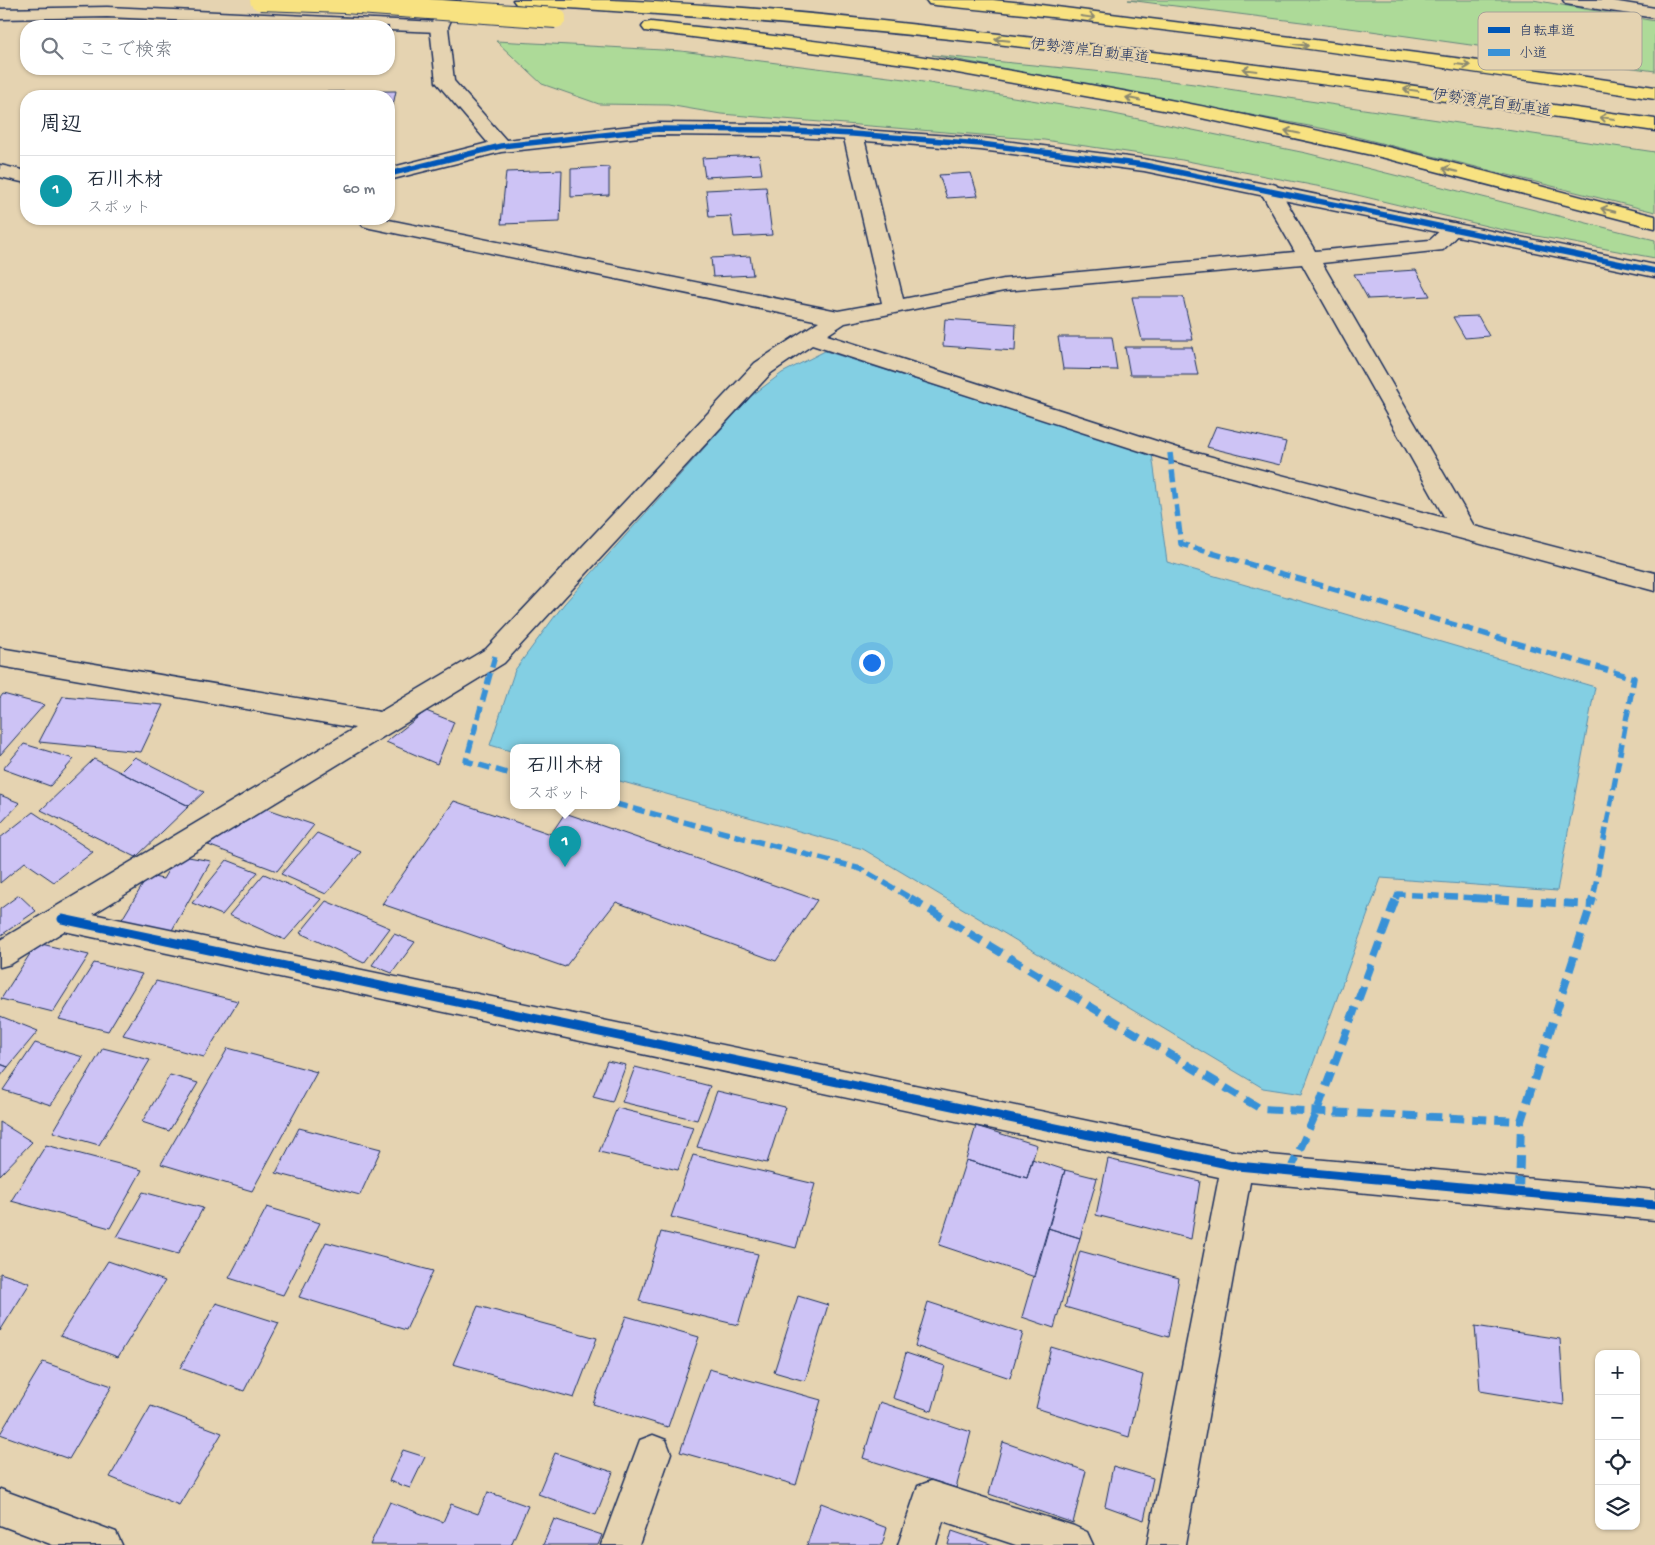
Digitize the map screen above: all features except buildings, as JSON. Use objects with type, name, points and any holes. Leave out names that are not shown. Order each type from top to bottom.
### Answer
[{"type":"highway","points":[[260,0],[344,3],[556,18],[688,30],[887,57],[1106,93],[1347,144],[1655,222]]},
{"type":"highway","name":"伊勢湾岸自動車道","points":[[522,0],[810,20],[1024,42],[1408,90],[1655,125]]},
{"type":"highway","name":"伊勢湾岸自動車道","points":[[935,0],[1032,9],[1478,67]]},
{"type":"highway","name":"伊勢湾岸自動車道","points":[[1498,70],[1655,93]]},
{"type":"street","points":[[451,0],[439,27],[445,82],[501,146]]},
{"type":"street","points":[[1572,0],[1655,13]]},
{"type":"street","points":[[0,14],[107,12],[284,20]]},
{"type":"street","points":[[395,25],[439,27]]},
{"type":"street","points":[[395,172],[501,146],[658,129],[772,130],[981,144],[1144,165],[1269,189],[1655,271]]},
{"type":"street","points":[[853,134],[894,308]]},
{"type":"street","points":[[0,171],[20,176]]},
{"type":"street","points":[[1269,189],[1466,533]]},
{"type":"street","points":[[384,225],[838,318],[1004,285],[1436,246],[1453,229]]},
{"type":"street","points":[[0,955],[495,656],[762,368],[838,318]]},
{"type":"street","points":[[810,337],[1170,453],[1655,582]]},
{"type":"street","points":[[0,656],[384,723]]},
{"type":"street","points":[[62,919],[1237,1166],[1655,1205]]},
{"type":"street","points":[[1166,1545],[1237,1166]]},
{"type":"street","points":[[620,1545],[653,1453]]},
{"type":"street","points":[[917,1545],[931,1499],[1074,1545]]},
{"type":"street","points":[[0,1507],[102,1545]]},
{"type":"green space","points":[[1128,0],[1533,0],[1603,12],[1478,12],[1478,46]]},
{"type":"green space","points":[[1642,19],[1655,21],[1655,71],[1642,69]]},
{"type":"green space","points":[[496,41],[681,51],[905,79],[1109,113],[1306,153],[1655,240],[1655,258],[1499,229],[1332,189],[1182,160],[1044,140],[721,114],[668,105],[599,104],[542,84]]},
{"type":"green space","points":[[932,55],[1094,71],[1194,84],[1655,152],[1655,212],[1325,129]]},
{"type":"water","points":[[825,351],[1152,454],[1167,562],[1595,687],[1557,891],[1381,878],[1302,1094],[1263,1088],[863,849],[620,781],[620,744],[510,744],[510,751],[490,745],[515,670],[564,604],[750,397],[782,373]]},
{"type":"marked path","points":[[1170,453],[1181,544],[1634,678],[1592,905],[1521,1121],[1519,1193]]},
{"type":"marked path","points":[[495,656],[466,761],[510,774]]},
{"type":"marked path","points":[[620,805],[861,869],[1261,1109],[1521,1121]]},
{"type":"marked path","points":[[1290,1171],[1317,1111],[1398,894],[1592,905]]},
{"type":"cycle path","points":[[395,172],[501,146],[658,129],[772,130],[981,144],[1144,165],[1655,271]]},
{"type":"cycle path","points":[[62,919],[1237,1166],[1655,1205]]},
{"type":"place","name":"石川木材","points":[[565,867]]}]
